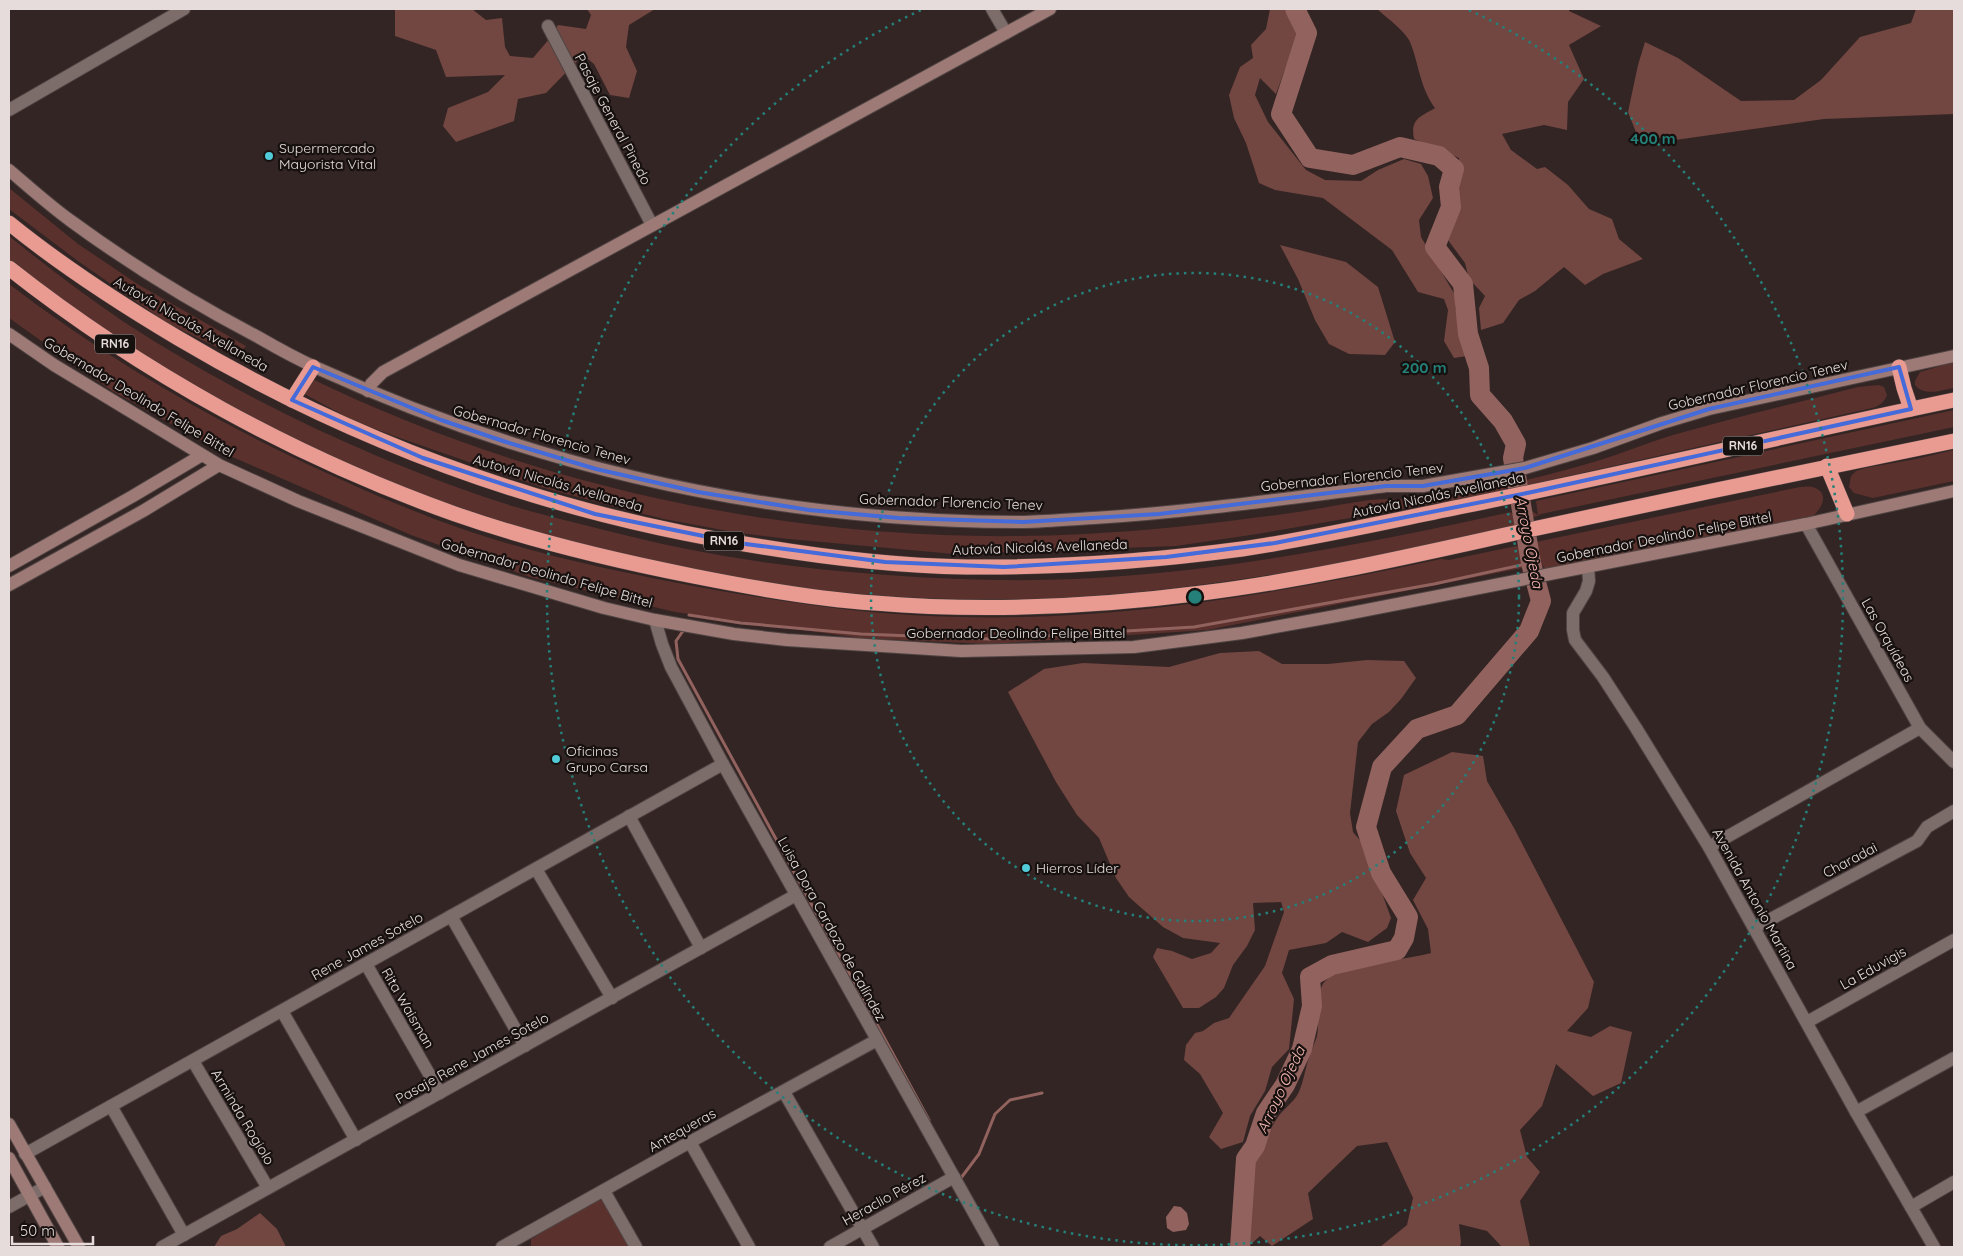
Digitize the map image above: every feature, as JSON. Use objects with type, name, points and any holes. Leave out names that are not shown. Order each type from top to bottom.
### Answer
[{"type":"highway","name":"Autovía Nicolás Avellaneda","points":[[9,223],[55,258],[141,316],[220,362],[292,400],[379,441],[518,491],[595,514],[738,543],[831,557],[885,562],[1004,567],[1084,564],[1166,557],[1275,543],[1506,498],[1954,400]]},
{"type":"highway","name":"RN16","points":[[9,268],[92,328],[179,384],[275,436],[358,475],[457,514],[528,537],[626,562],[746,586],[878,604],[953,607],[1066,605],[1167,597],[1250,586],[1329,573],[1827,466],[1954,441]]},
{"type":"highway","points":[[292,400],[313,367]]},
{"type":"highway","points":[[1899,367],[1911,409]]},
{"type":"highway","points":[[1827,466],[1847,514]]},
{"type":"street","points":[[9,110],[184,9]]},
{"type":"street","points":[[992,9],[1006,33]]},
{"type":"street","points":[[368,390],[371,384],[383,372],[1050,9]]},
{"type":"street","name":"Pasaje General Pinedo","points":[[548,26],[652,226]]},
{"type":"street","name":"Gobernador Florencio Tenev","points":[[9,170],[68,220],[146,272],[200,306],[313,367],[441,420],[596,469],[698,492],[808,510],[899,518],[1023,522],[1159,514],[1386,486],[1423,486],[1525,468],[1593,448],[1662,423],[1709,409],[1954,356]]},
{"type":"street","name":"Gobernador Deolindo Felipe Bittel","points":[[9,334],[54,365],[219,466],[298,501],[459,565],[604,608],[655,620],[734,634],[787,640],[961,651],[1134,647],[1242,633],[1806,524],[1954,491]]},
{"type":"street","points":[[9,566],[202,455]]},
{"type":"street","points":[[9,585],[143,511],[219,466]]},
{"type":"street","name":"Las Orquídeas","points":[[1806,524],[1920,728],[1954,762]]},
{"type":"street","name":"Avenida Antonio Martina","points":[[1588,567],[1589,581],[1586,591],[1573,613],[1575,640],[1603,677],[1636,728],[1708,847],[1856,1112],[1934,1247]]},
{"type":"street","name":"Luisa Dora Cardozo de Galíndez","points":[[655,620],[671,667],[723,764],[993,1247]]},
{"type":"street","points":[[1708,847],[1920,728]]},
{"type":"street","name":"Rene James Sotelo","points":[[26,1154],[723,764]]},
{"type":"street","name":"Charadai","points":[[1754,928],[1916,841],[1927,827],[1954,811]]},
{"type":"street","points":[[629,816],[701,948]]},
{"type":"street","points":[[536,869],[612,998]]},
{"type":"street","name":"Pasaje Rene James Sotelo","points":[[162,1247],[796,895]]},
{"type":"street","points":[[451,916],[525,1046]]},
{"type":"street","name":"La Eduvigis","points":[[1807,1022],[1954,940]]},
{"type":"street","name":"Rita Waisman","points":[[366,964],[440,1093]]},
{"type":"street","points":[[282,1011],[356,1140]]},
{"type":"street","name":"Antequeras","points":[[502,1247],[517,1244],[690,1142],[877,1040]]},
{"type":"street","points":[[1856,1112],[1954,1058]]},
{"type":"street","name":"Arminda Rogiolo","points":[[193,1061],[268,1188]]},
{"type":"street","points":[[784,1092],[873,1247]]},
{"type":"street","points":[[111,1106],[184,1235]]},
{"type":"street","points":[[9,1124],[79,1247]]},
{"type":"street","points":[[690,1142],[749,1247]]},
{"type":"street","points":[[9,1158],[58,1247]]},
{"type":"street","name":"Heraclio Pérez","points":[[830,1247],[954,1177]]},
{"type":"street","points":[[1911,1207],[1954,1182]]},
{"type":"street","points":[[9,1207],[45,1187]]},
{"type":"street","points":[[604,1191],[636,1247]]},
{"type":"highlighted area","points":[[313,367],[441,420],[506,442],[596,469],[698,492],[809,510],[899,518],[1023,522],[1159,514],[1386,486],[1423,486],[1525,468],[1709,409],[1899,367],[1911,409],[1532,492],[1275,543],[1166,557],[1004,567],[885,562],[738,543],[595,514],[423,458],[292,400]]},
{"type":"shaded area","points":[[395,9],[472,9],[486,20],[502,18],[505,47],[510,56],[533,58],[558,25],[586,29],[591,15],[587,9],[655,9],[629,25],[626,47],[637,71],[629,98],[610,95],[594,64],[583,55],[546,93],[518,99],[514,121],[456,142],[443,126],[448,108],[488,92],[505,75],[446,77],[436,50],[395,36]]},
{"type":"shaded area","points":[[1270,9],[1284,9],[1298,33],[1276,94],[1260,78],[1255,95],[1268,122],[1306,170],[1325,180],[1361,181],[1378,170],[1404,159],[1421,164],[1428,176],[1433,198],[1419,220],[1421,237],[1455,295],[1455,307],[1467,356],[1454,358],[1444,341],[1448,310],[1444,299],[1418,292],[1392,250],[1323,198],[1275,190],[1259,183],[1246,143],[1234,118],[1229,95],[1240,67],[1253,58],[1251,45],[1266,29]]},
{"type":"shaded area","points":[[1377,9],[1569,9],[1569,11],[1601,26],[1569,45],[1584,79],[1568,102],[1567,130],[1544,125],[1502,134],[1511,150],[1537,169],[1545,167],[1568,185],[1589,209],[1612,219],[1619,239],[1643,259],[1603,274],[1585,285],[1564,267],[1535,291],[1519,300],[1503,323],[1481,330],[1479,308],[1485,296],[1469,279],[1465,263],[1445,236],[1458,211],[1459,158],[1414,139],[1413,127],[1417,119],[1435,108],[1426,92],[1408,38]]},
{"type":"shaded area","points":[[1916,9],[1954,9],[1954,114],[1824,119],[1675,140],[1637,135],[1628,112],[1645,42],[1678,58],[1741,101],[1794,100],[1821,80],[1860,37],[1911,23]]},
{"type":"shaded area","points":[[9,188],[78,244],[139,285],[246,346],[237,357],[167,323],[78,261],[9,209]]},
{"type":"shaded area","points":[[9,236],[124,322],[216,377],[312,427],[411,470],[512,506],[643,539],[733,557],[836,571],[939,578],[1016,580],[1094,578],[1199,569],[1356,544],[1511,512],[1512,514],[1530,510],[1538,515],[1536,501],[1954,410],[1954,427],[1541,514],[1515,526],[1515,531],[1276,574],[1215,583],[1095,596],[1034,599],[897,597],[760,582],[624,556],[492,518],[362,469],[238,410],[120,339],[9,259]]},
{"type":"shaded area","points":[[1280,245],[1346,262],[1378,287],[1395,342],[1385,355],[1349,354],[1329,344],[1315,320],[1298,279]]},
{"type":"shaded area","points":[[9,284],[116,359],[191,404],[307,464],[427,516],[526,549],[585,564],[704,588],[832,608],[960,617],[1021,617],[1142,609],[1262,593],[1441,559],[1449,560],[1800,487],[1818,489],[1822,493],[1823,502],[1818,511],[1810,518],[1545,570],[1542,564],[1207,630],[990,644],[860,638],[675,612],[530,577],[411,535],[228,455],[112,391],[9,318]]},
{"type":"shaded area","points":[[1954,362],[1954,388],[1928,392],[1919,389],[1915,385],[1920,372]]},
{"type":"shaded area","points":[[310,378],[401,419],[495,453],[590,482],[688,505],[786,521],[886,532],[985,536],[1135,531],[1259,517],[1370,500],[1442,498],[1559,472],[1607,458],[1673,435],[1858,387],[1879,385],[1884,387],[1887,395],[1881,404],[1872,408],[1524,486],[1524,484],[1506,488],[1506,491],[1257,534],[1176,546],[954,554],[733,532],[664,519],[544,488],[354,421],[299,391]]},
{"type":"shaded area","points":[[1954,450],[1954,481],[1873,498],[1854,493],[1849,487],[1851,476],[1856,471]]},
{"type":"shaded area","points":[[1259,651],[1282,664],[1328,664],[1367,660],[1404,661],[1416,678],[1401,699],[1389,712],[1372,724],[1358,742],[1350,813],[1353,832],[1365,846],[1391,918],[1387,928],[1368,942],[1342,932],[1326,943],[1289,950],[1282,973],[1294,999],[1289,1049],[1272,1067],[1265,1091],[1250,1116],[1243,1142],[1221,1149],[1209,1137],[1223,1113],[1200,1074],[1184,1060],[1186,1045],[1195,1033],[1229,1018],[1265,966],[1284,912],[1281,902],[1253,903],[1255,930],[1247,946],[1233,965],[1224,988],[1216,997],[1199,1008],[1183,1008],[1153,957],[1157,948],[1172,951],[1192,959],[1211,953],[1220,943],[1183,938],[1163,927],[1129,897],[1116,878],[1099,838],[1077,815],[1056,782],[1008,692],[1044,669],[1083,663],[1169,667],[1220,653]]},
{"type":"shaded area","points":[[1452,752],[1483,756],[1487,781],[1514,828],[1594,982],[1588,1008],[1567,1031],[1591,1037],[1610,1026],[1632,1032],[1621,1083],[1593,1096],[1556,1064],[1542,1106],[1520,1130],[1527,1157],[1540,1172],[1520,1201],[1530,1247],[1502,1247],[1487,1231],[1459,1224],[1460,1247],[1380,1247],[1407,1225],[1413,1198],[1387,1142],[1357,1146],[1308,1193],[1313,1219],[1272,1246],[1260,1236],[1248,1247],[1246,1225],[1256,1155],[1266,1143],[1278,1117],[1296,1097],[1300,1088],[1317,1036],[1320,992],[1325,981],[1333,975],[1359,967],[1431,953],[1428,929],[1413,900],[1426,878],[1410,853],[1396,811],[1404,775]]},
{"type":"shaded area","points":[[598,1199],[605,1202],[631,1247],[531,1247],[531,1239]]},
{"type":"shaded area","points":[[1174,1206],[1181,1207],[1187,1213],[1189,1224],[1186,1230],[1173,1232],[1167,1228],[1166,1217]]},
{"type":"shaded area","points":[[260,1213],[277,1229],[286,1247],[214,1247],[221,1236],[237,1229]]},
{"type":"waterway","name":"Arroyo Ojeda","points":[[1240,1247],[1246,1159],[1255,1146],[1266,1113],[1285,1085],[1302,1049],[1312,1006],[1310,977],[1332,965],[1397,950],[1404,938],[1408,917],[1381,873],[1366,827],[1382,767],[1417,729],[1457,715],[1529,631],[1541,601],[1531,563],[1513,458],[1516,444],[1503,421],[1480,395],[1479,368],[1468,334],[1463,284],[1435,247],[1451,207],[1449,187],[1454,169],[1439,156],[1400,147],[1353,165],[1310,158],[1281,114],[1307,33],[1295,9]]},
{"type":"waterway","points":[[689,615],[741,623],[861,634],[990,639],[1194,627],[1434,584],[1531,563]]},
{"type":"waterway","points":[[683,631],[676,641],[678,659],[929,1120]]},
{"type":"waterway","points":[[961,1178],[979,1154],[995,1114],[1010,1100],[1042,1093]]},
{"type":"place","name":"Supermercado Mayorista Vital","points":[[269,156]]},
{"type":"place","name":"Oficinas Grupo Carsa","points":[[556,759]]},
{"type":"place","name":"Hierros Líder","points":[[1026,868]]}]
